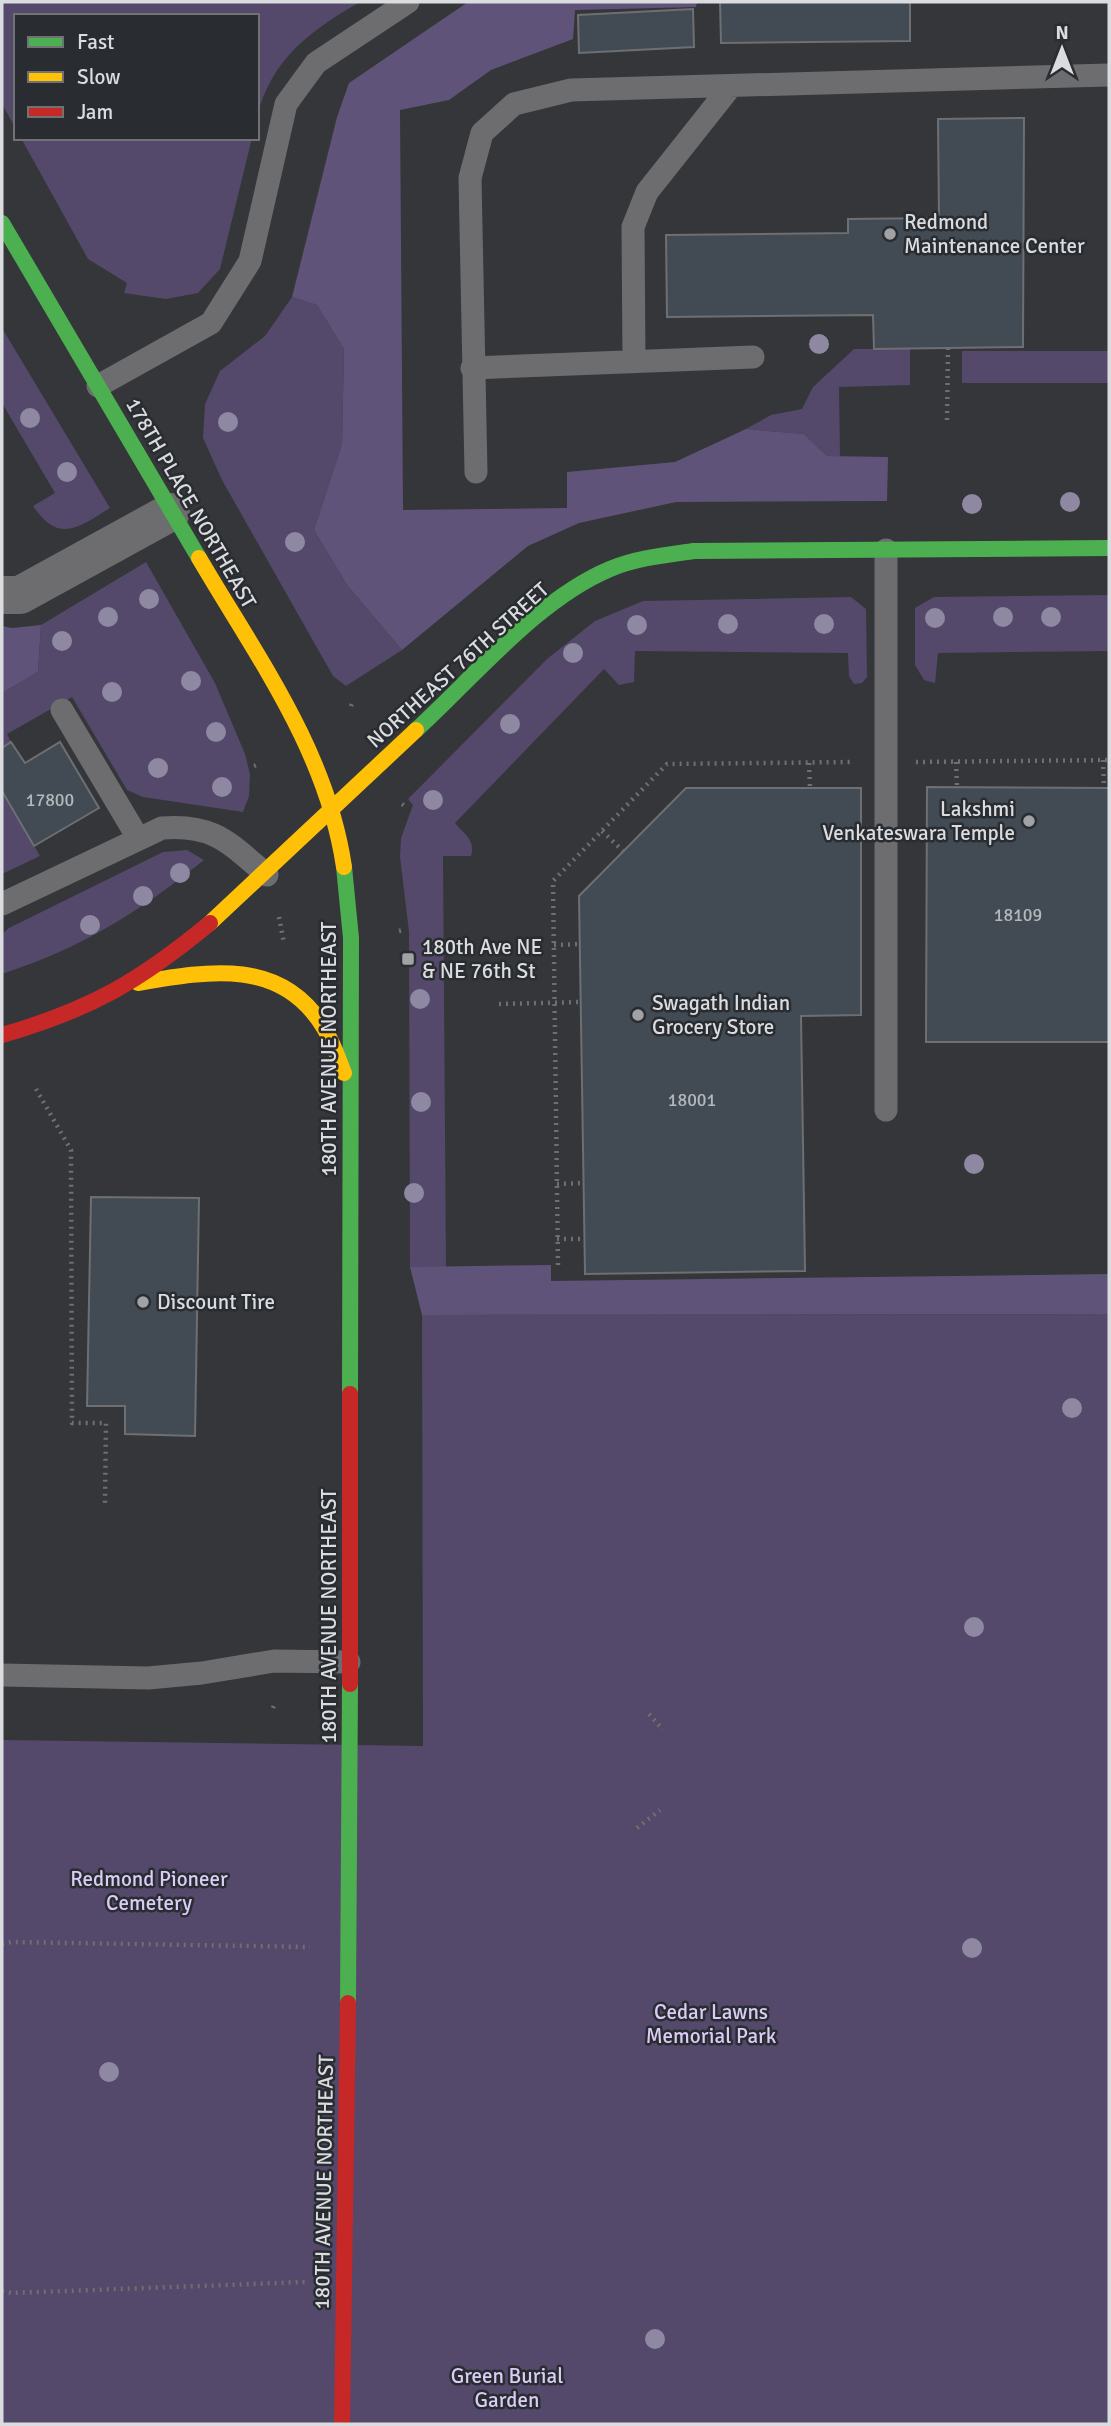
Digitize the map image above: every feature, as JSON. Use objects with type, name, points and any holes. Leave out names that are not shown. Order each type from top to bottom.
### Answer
[{"type":"street","name":"178TH PLACE NORTHEAST","points":[[2,223],[304,736],[322,774],[333,808]]},
{"type":"street","points":[[2,595],[20,595],[172,512]]},
{"type":"street","name":"NORTHEAST 76TH STREET","points":[[2,1035],[53,1020],[89,1005],[129,984],[204,929],[267,874],[333,808],[537,618],[574,589],[610,570],[653,556],[694,551],[1109,548]]},
{"type":"street","name":"180TH AVENUE NORTHEAST","points":[[333,808],[348,886],[351,938],[349,1947],[342,2424]]},
{"type":"street","points":[[129,984],[222,970],[247,972],[270,979],[290,989],[310,1007],[322,1024],[351,1091]]},
{"type":"lane","points":[[98,386],[211,323],[250,261],[286,104],[316,63],[408,2]]},
{"type":"lane","points":[[476,472],[470,178],[482,133],[514,104],[571,90],[1109,75]]},
{"type":"lane","points":[[634,361],[633,227],[647,192],[732,86]]},
{"type":"lane","points":[[472,368],[753,357]]},
{"type":"lane","points":[[886,550],[886,1110]]},
{"type":"lane","points":[[62,710],[138,838]]},
{"type":"lane","points":[[2,904],[162,828],[185,826],[211,831],[267,874]]},
{"type":"lane","points":[[2,1675],[148,1678],[202,1673],[274,1661],[349,1662]]},
{"type":"path","points":[[947,420],[948,348]]},
{"type":"path","points":[[912,762],[1106,760],[1104,788]]},
{"type":"path","points":[[558,1265],[553,881],[667,764],[866,762]]},
{"type":"path","points":[[956,762],[957,787]]},
{"type":"path","points":[[809,763],[810,788]]},
{"type":"path","points":[[602,831],[623,851]]},
{"type":"path","points":[[279,916],[285,948],[293,947]]},
{"type":"path","points":[[554,945],[580,944]]},
{"type":"path","points":[[499,1004],[581,1002]]},
{"type":"path","points":[[37,1089],[71,1150],[72,1423],[106,1423],[105,1503]]},
{"type":"path","points":[[557,1184],[583,1183]]},
{"type":"path","points":[[557,1239],[584,1239]]},
{"type":"path","points":[[649,1714],[663,1730]]},
{"type":"path","points":[[637,1828],[660,1810]]},
{"type":"path","points":[[2,1944],[349,1947]]},
{"type":"path","points":[[2,2291],[12,2293],[299,2281],[343,2283]]},
{"type":"green space","points":[[2,2],[360,2],[325,24],[295,48],[272,78],[259,110],[259,14],[14,14],[14,125],[2,104]]},
{"type":"green space","points":[[22,140],[252,140],[220,269],[198,293],[166,299],[124,293],[127,283],[88,259]]},
{"type":"green space","points":[[292,297],[317,305],[344,349],[342,444],[314,530],[347,585],[402,650],[346,686],[333,676],[222,480],[203,438],[205,404],[220,371],[265,336]]},
{"type":"green space","points":[[2,328],[110,508],[78,526],[60,529],[42,518],[33,506],[55,493],[2,403]]},
{"type":"green space","points":[[854,349],[910,349],[910,385],[839,387],[840,456],[827,456],[804,434],[746,429],[771,415],[802,409],[813,387]]},
{"type":"green space","points":[[962,351],[1109,351],[1109,383],[962,383]]},
{"type":"green space","points":[[146,562],[215,683],[245,754],[250,774],[249,796],[243,812],[143,797],[127,790],[72,697],[7,734],[11,742],[2,748],[2,693],[38,672],[41,625]]},
{"type":"green space","points":[[1109,595],[1109,651],[938,653],[935,683],[924,680],[915,665],[915,608],[934,597]]},
{"type":"green space","points":[[851,597],[866,609],[867,677],[862,683],[854,684],[849,676],[848,653],[635,651],[634,682],[619,685],[604,669],[455,823],[468,838],[472,850],[471,856],[443,856],[446,1267],[410,1267],[409,932],[400,857],[401,838],[413,805],[408,799],[547,659],[595,621],[643,601]]},
{"type":"green space","points":[[2,791],[40,856],[2,874]]},
{"type":"green space","points":[[187,850],[204,860],[156,896],[84,940],[2,974],[2,934],[9,928],[163,852]]},
{"type":"green space","name":"Cedar Lawns Memorial Park","points":[[1109,1314],[1109,2424],[2,2424],[2,1740],[423,1746],[422,1315]]},
{"type":"shaded area","points":[[468,2],[697,2],[696,7],[575,10],[573,39],[491,70],[449,100],[400,110],[403,510],[567,508],[567,472],[675,462],[746,429],[804,434],[827,456],[888,457],[887,501],[676,502],[579,523],[528,546],[402,650],[347,585],[314,530],[342,444],[344,349],[317,305],[292,297],[337,117],[349,83]]},
{"type":"shaded area","points":[[41,625],[38,672],[2,693],[2,626],[12,628]]},
{"type":"shaded area","points":[[551,1265],[551,1281],[1109,1274],[1109,1314],[422,1315],[410,1267]]},
{"type":"building","points":[[720,2],[910,2],[910,41],[721,43]]},
{"type":"building","points":[[693,9],[694,47],[579,53],[578,15]]},
{"type":"building","name":"Redmond Maintenance Center","points":[[1024,118],[1023,347],[874,349],[873,315],[667,317],[666,235],[848,233],[848,219],[939,218],[938,119]]},
{"type":"building","points":[[11,742],[25,763],[60,742],[99,808],[34,846],[2,791],[2,748]]},
{"type":"building","points":[[927,787],[1109,788],[1109,1042],[926,1042]]},
{"type":"building","points":[[686,788],[861,788],[861,1015],[801,1016],[805,1271],[585,1274],[579,896]]},
{"type":"building","name":"Discount Tire","points":[[91,1197],[199,1198],[195,1436],[125,1434],[125,1406],[87,1406]]},
{"type":"traffic: fast","points":[[2,223],[199,558]]},
{"type":"traffic: fast","points":[[416,730],[508,641],[557,599],[583,582],[630,562],[694,551],[1109,548]]},
{"type":"traffic: fast","points":[[344,867],[351,938],[350,1394]]},
{"type":"traffic: fast","points":[[348,2003],[350,1684]]},
{"type":"traffic: slow","points":[[199,558],[266,669],[306,744],[335,824],[344,867]]},
{"type":"traffic: slow","points":[[210,923],[416,730]]},
{"type":"traffic: slow","points":[[138,983],[216,973],[265,979],[287,989],[307,1005],[327,1033],[344,1073]]},
{"type":"traffic: jam","points":[[2,1035],[62,1015],[113,991],[160,961],[210,923]]},
{"type":"traffic: jam","points":[[350,1394],[350,1684]]},
{"type":"traffic: jam","points":[[342,2424],[348,2003]]},
{"type":"place","name":"Redmond Maintenance Center","points":[[890,234]]},
{"type":"place","name":"Lakshmi Venkateswara Temple","points":[[1029,821]]},
{"type":"place","name":"180th Ave NE & NE 76th St","points":[[408,959]]},
{"type":"place","name":"Swagath Indian Grocery Store","points":[[638,1015]]},
{"type":"place","name":"Discount Tire","points":[[143,1302]]},
{"type":"park label","name":"Redmond Pioneer Cemetery","points":[[149,1891]]},
{"type":"park label","name":"Green Burial Garden","points":[[507,2388]]}]
